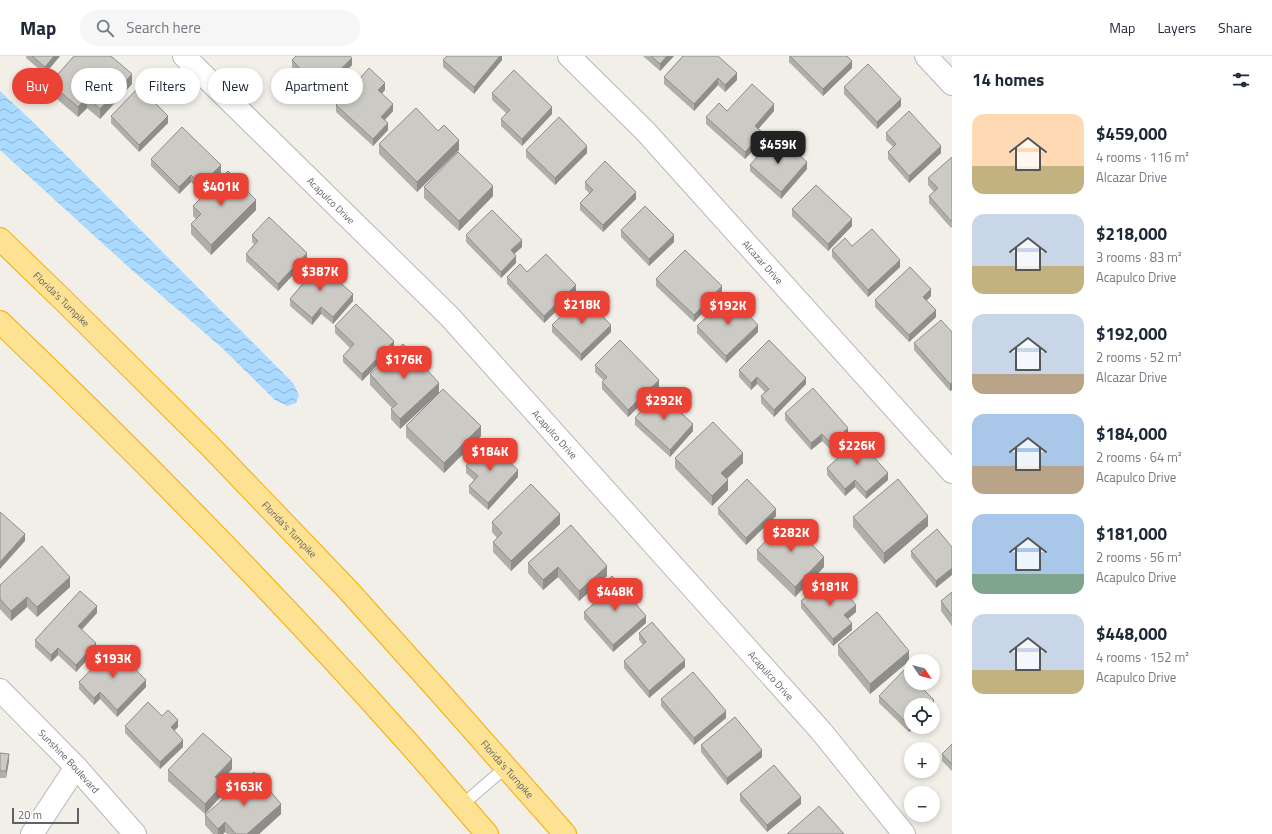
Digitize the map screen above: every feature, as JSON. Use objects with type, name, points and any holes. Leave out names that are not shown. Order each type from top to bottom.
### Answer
[{"type":"highway","name":"Florida's Turnpike","points":[[0,239],[180,416],[348,590],[565,834]]},
{"type":"highway","points":[[0,322],[111,430],[208,528],[306,631],[397,731],[487,834]]},
{"type":"street","name":"Acapulco Drive","points":[[184,56],[450,317],[820,731],[904,834]]},
{"type":"street","name":"Alcazar Drive","points":[[569,56],[646,132],[952,472]]},
{"type":"street","points":[[926,56],[952,84]]},
{"type":"street","name":"Sunshine Boulevard","points":[[0,690],[76,767],[135,834]]},
{"type":"street","points":[[32,834],[76,767]]},
{"type":"lane","points":[[462,805],[506,767]]},
{"type":"water","points":[[0,91],[12,104],[34,123],[293,383],[299,395],[296,403],[287,406],[275,400],[221,347],[133,271],[0,150]]},
{"type":"building","points":[[32,56],[54,56],[45,67]]},
{"type":"building","points":[[74,56],[111,56],[125,68],[71,68],[71,101],[63,94],[63,68]]},
{"type":"building","points":[[296,56],[350,56],[352,58],[342,68],[300,68],[292,60]]},
{"type":"building","points":[[447,56],[500,56],[474,87],[443,60]]},
{"type":"building","points":[[651,56],[667,56],[660,64]]},
{"type":"building","points":[[683,56],[718,56],[737,73],[725,85],[718,78],[694,104],[664,77]]},
{"type":"building","points":[[790,56],[847,56],[852,61],[823,89]]},
{"type":"building","points":[[868,64],[901,99],[877,122],[844,87]]},
{"type":"building","points":[[369,68],[385,83],[378,90],[393,104],[381,117],[388,123],[373,139],[336,105],[363,104],[363,75]]},
{"type":"building","points":[[127,70],[132,74],[127,79]]},
{"type":"building","points":[[514,70],[552,107],[522,139],[501,119],[510,110],[492,93]]},
{"type":"building","points":[[752,84],[774,104],[755,126],[763,133],[745,152],[706,117],[719,103],[727,111]]},
{"type":"building","points":[[135,91],[135,104],[156,104],[168,116],[139,145],[111,116],[123,104],[127,104],[127,99]]},
{"type":"building","points":[[95,104],[105,104],[100,109]]},
{"type":"building","points":[[416,108],[438,131],[444,125],[459,140],[417,182],[379,144]]},
{"type":"building","points":[[909,111],[941,146],[909,176],[888,152],[896,144],[886,133]]},
{"type":"building","points":[[559,117],[587,146],[555,178],[526,150]]},
{"type":"building","points":[[182,127],[221,165],[201,185],[191,175],[179,187],[151,159]]},
{"type":"building","points":[[771,141],[784,153],[790,147],[807,162],[781,192],[750,165]]},
{"type":"building","points":[[458,152],[493,186],[459,221],[424,187]]},
{"type":"building","points":[[952,157],[951,221],[929,196],[938,188],[928,178]]},
{"type":"building","points":[[605,161],[636,192],[603,225],[580,203],[593,190],[585,182]]},
{"type":"building","points":[[228,171],[256,200],[211,245],[191,224],[201,214],[193,206]]},
{"type":"building","points":[[816,185],[852,219],[828,244],[792,209]]},
{"type":"building","points":[[645,206],[674,235],[649,259],[621,230]]},
{"type":"building","points":[[492,210],[522,240],[511,250],[516,256],[501,272],[466,235]]},
{"type":"building","points":[[269,217],[307,253],[278,284],[246,254],[258,241],[252,235]]},
{"type":"building","points":[[872,229],[900,260],[868,290],[832,250],[845,238],[852,246]]},
{"type":"building","points":[[685,250],[722,286],[694,315],[656,279]]},
{"type":"building","points":[[546,254],[576,285],[544,316],[507,277],[520,264],[527,272]]},
{"type":"building","points":[[313,259],[353,294],[333,317],[321,307],[312,318],[290,299],[308,278],[301,273]]},
{"type":"building","points":[[910,267],[931,289],[923,297],[936,310],[909,335],[875,300]]},
{"type":"building","points":[[730,295],[758,325],[726,356],[697,326]]},
{"type":"building","points":[[582,296],[611,325],[581,354],[552,325]]},
{"type":"building","points":[[356,304],[394,341],[362,374],[343,356],[354,344],[335,326]]},
{"type":"building","points":[[941,320],[952,332],[952,383],[950,384],[914,343]]},
{"type":"building","points":[[620,340],[659,380],[628,410],[602,382],[607,377],[595,365]]},
{"type":"building","points":[[769,340],[806,378],[774,410],[761,396],[769,389],[757,377],[751,383],[739,370]]},
{"type":"building","points":[[403,344],[439,383],[400,419],[391,409],[397,404],[370,374]]},
{"type":"building","points":[[813,388],[848,428],[831,443],[822,434],[811,443],[785,413]]},
{"type":"building","points":[[443,389],[481,426],[444,463],[406,426]]},
{"type":"building","points":[[658,392],[693,424],[670,450],[635,418]]},
{"type":"building","points":[[713,422],[743,453],[721,473],[728,480],[712,496],[675,458]]},
{"type":"building","points":[[853,434],[888,473],[866,492],[855,480],[845,489],[827,468],[848,449],[843,443]]},
{"type":"building","points":[[487,442],[518,470],[488,503],[469,486],[478,476],[466,466]]},
{"type":"building","points":[[747,479],[776,509],[746,538],[718,508]]},
{"type":"building","points":[[898,479],[928,516],[884,553],[853,517]]},
{"type":"building","points":[[531,484],[560,514],[511,561],[493,542],[502,533],[492,522]]},
{"type":"building","points":[[0,512],[25,534],[0,562]]},
{"type":"building","points":[[787,519],[824,557],[795,587],[757,550]]},
{"type":"building","points":[[571,525],[607,566],[579,591],[558,567],[543,580],[528,563]]},
{"type":"building","points":[[937,529],[952,547],[952,568],[936,581],[911,551]]},
{"type":"building","points":[[42,546],[70,577],[37,607],[27,597],[11,611],[0,599],[0,585]]},
{"type":"building","points":[[612,576],[646,616],[613,645],[584,612],[606,594],[600,587]]},
{"type":"building","points":[[831,576],[856,605],[844,615],[852,623],[833,639],[801,601]]},
{"type":"building","points":[[80,591],[97,606],[78,626],[96,643],[76,665],[58,648],[51,655],[35,640]]},
{"type":"building","points":[[952,592],[952,616],[941,601]]},
{"type":"building","points":[[877,612],[909,651],[870,684],[838,645]]},
{"type":"building","points":[[652,622],[685,660],[649,691],[624,661],[646,642],[639,633]]},
{"type":"building","points":[[113,647],[146,680],[117,710],[100,692],[94,698],[79,682]]},
{"type":"building","points":[[904,670],[904,690],[924,690],[932,698],[904,698],[904,720],[879,696]]},
{"type":"building","points":[[693,672],[726,711],[694,738],[661,699]]},
{"type":"building","points":[[148,702],[162,716],[168,710],[178,720],[171,727],[183,740],[160,762],[125,726]]},
{"type":"building","points":[[735,717],[762,750],[727,778],[701,745]]},
{"type":"building","points":[[203,733],[232,759],[215,777],[223,784],[205,804],[168,770]]},
{"type":"building","points":[[952,744],[952,764],[942,754]]},
{"type":"building","points":[[0,753],[9,754],[6,771],[0,771]]},
{"type":"building","points":[[774,765],[801,797],[767,825],[740,794]]},
{"type":"building","points":[[254,772],[260,780],[253,786],[259,793],[266,786],[281,804],[247,834],[236,834],[225,822],[218,829],[205,815]]},
{"type":"building","points":[[819,806],[844,834],[787,834]]}]
